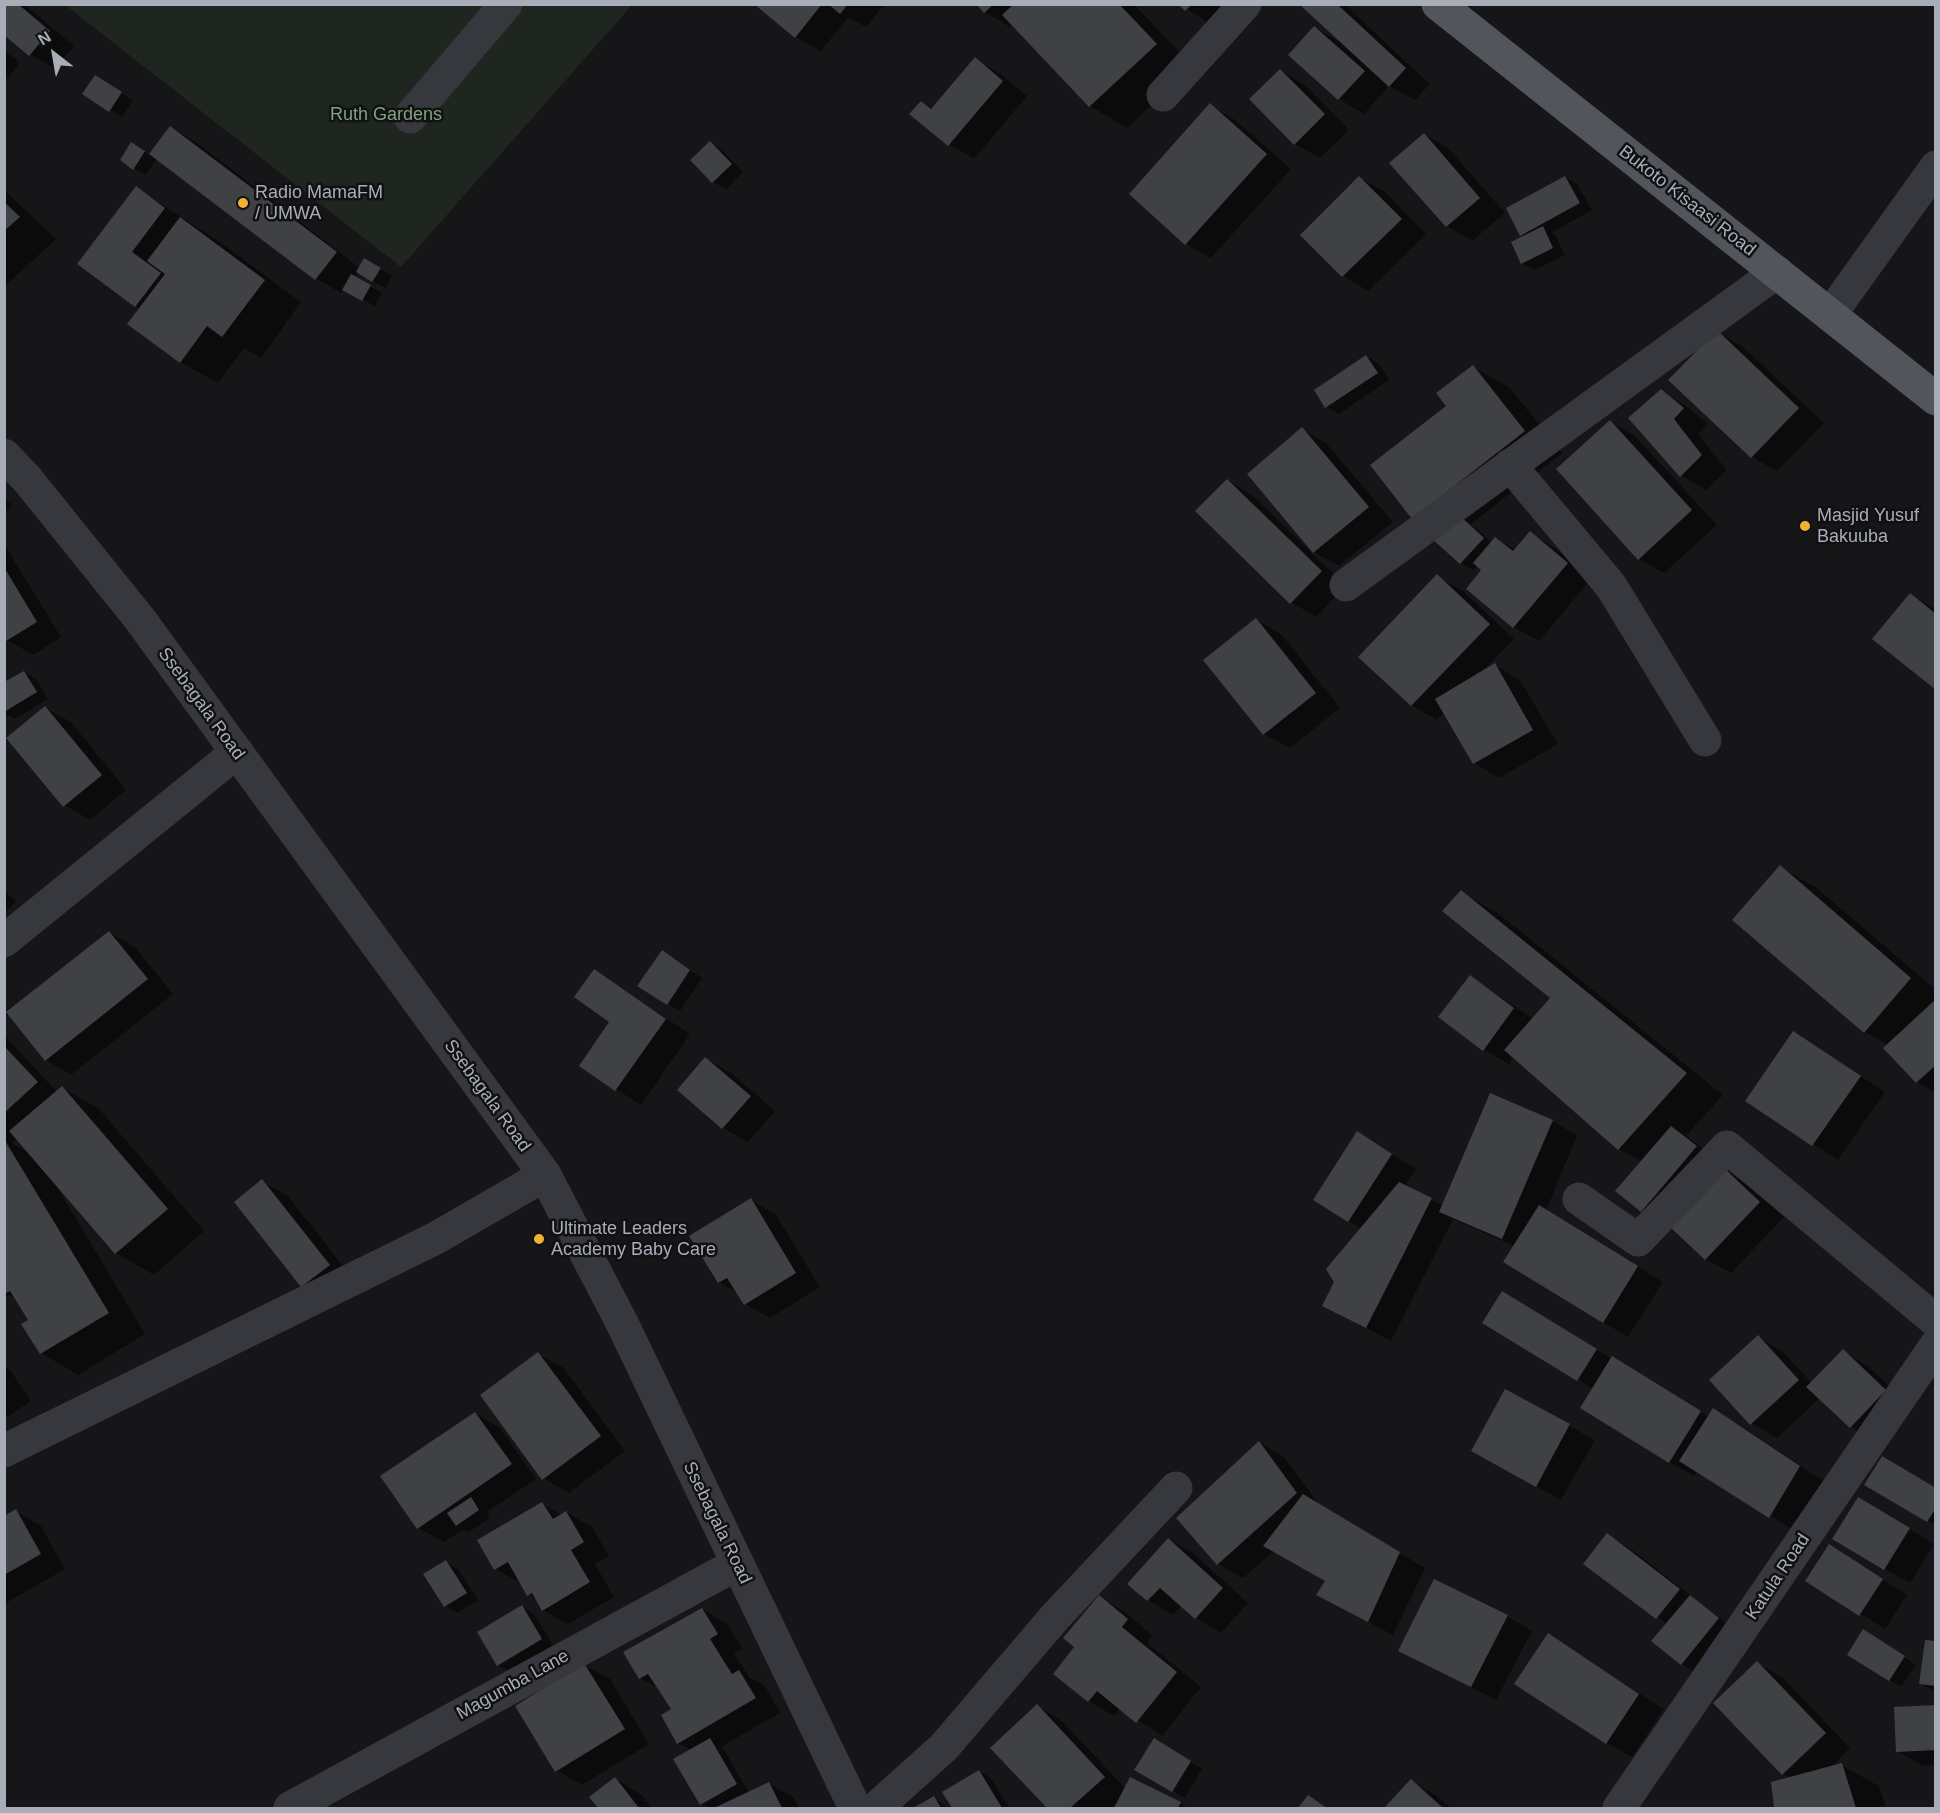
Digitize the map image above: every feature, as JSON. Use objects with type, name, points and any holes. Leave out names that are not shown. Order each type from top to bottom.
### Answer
[{"type":"main road","name":"Bukoto Kisaasi Road","points":[[1438,4],[1935,399]]},
{"type":"street","points":[[410,117],[506,4]]},
{"type":"street","points":[[1163,95],[1245,4]]},
{"type":"street","points":[[1830,315],[1935,167]]},
{"type":"street","points":[[1346,585],[1777,272]]},
{"type":"street","name":"Ssebagala Road","points":[[4,455],[27,479],[139,618],[545,1175],[622,1323],[855,1809]]},
{"type":"street","points":[[1510,465],[1611,586],[1705,740]]},
{"type":"street","points":[[4,941],[237,752]]},
{"type":"street","points":[[1579,1198],[1638,1240],[1727,1147],[1935,1321]]},
{"type":"street","points":[[4,1451],[436,1238],[545,1175]]},
{"type":"street","name":"Katula Road","points":[[1619,1809],[1935,1345]]},
{"type":"street","points":[[876,1809],[944,1747],[1055,1617],[1176,1488]]},
{"type":"street","name":"Magumba Lane","points":[[290,1809],[736,1564]]},
{"type":"green space","name":"Ruth Gardens","points":[[65,5],[632,5],[401,267]]},
{"type":"building","points":[[4,4],[18,4],[50,31],[29,56],[4,35]]},
{"type":"building","points":[[754,4],[822,4],[795,38]]},
{"type":"building","points":[[828,4],[848,4],[840,14]]},
{"type":"building","points":[[976,4],[994,4],[984,13]]},
{"type":"building","points":[[1014,4],[1119,4],[1157,44],[1089,107],[1002,15]]},
{"type":"building","points":[[1178,4],[1192,4],[1185,11]]},
{"type":"building","points":[[1299,4],[1337,4],[1406,68],[1389,87]]},
{"type":"building","points":[[1314,26],[1365,71],[1338,100],[1288,55]]},
{"type":"building","points":[[975,57],[1003,81],[948,146],[909,114],[921,101],[931,109]]},
{"type":"building","points":[[1280,69],[1325,114],[1294,145],[1249,99]]},
{"type":"building","points":[[95,75],[122,92],[109,112],[82,94]]},
{"type":"building","points":[[1210,103],[1267,154],[1185,245],[1129,194]]},
{"type":"building","name":"Radio MamaFM / UMWA","points":[[170,126],[337,252],[315,280],[149,154]]},
{"type":"building","points":[[1424,133],[1480,198],[1446,227],[1389,163]]},
{"type":"building","points":[[710,141],[732,164],[712,183],[690,160]]},
{"type":"building","points":[[131,142],[145,151],[133,170],[120,160]]},
{"type":"building","points":[[1359,176],[1402,219],[1342,277],[1300,235]]},
{"type":"building","points":[[1565,176],[1580,203],[1520,236],[1506,208]]},
{"type":"building","points":[[136,186],[165,208],[132,252],[161,273],[135,307],[77,264]]},
{"type":"building","points":[[4,202],[20,217],[4,231]]},
{"type":"building","points":[[180,217],[265,280],[222,337],[207,326],[180,363],[127,324],[165,274],[147,261]]},
{"type":"building","points":[[1543,226],[1553,248],[1521,264],[1511,242]]},
{"type":"building","points":[[364,258],[381,268],[372,282],[356,272]]},
{"type":"building","points":[[351,274],[371,285],[362,301],[342,290]]},
{"type":"building","points":[[1717,330],[1799,408],[1751,458],[1668,380]]},
{"type":"building","points":[[1366,355],[1378,373],[1325,408],[1314,390]]},
{"type":"building","points":[[1473,365],[1525,431],[1412,519],[1370,465],[1446,406],[1436,393]]},
{"type":"building","points":[[1661,389],[1684,408],[1674,419],[1702,455],[1680,477],[1628,418]]},
{"type":"building","points":[[1610,420],[1692,510],[1638,560],[1556,469]]},
{"type":"building","points":[[1302,427],[1369,507],[1313,553],[1247,474]]},
{"type":"building","points":[[1227,479],[1322,571],[1290,604],[1195,511]]},
{"type":"building","points":[[1456,512],[1484,538],[1460,564],[1431,538]]},
{"type":"building","points":[[1530,531],[1568,563],[1513,628],[1466,589],[1481,570],[1473,563],[1495,537],[1513,551]]},
{"type":"building","points":[[4,567],[37,622],[6,641],[4,638]]},
{"type":"building","points":[[1437,574],[1490,624],[1411,706],[1358,657]]},
{"type":"building","points":[[1910,593],[1936,614],[1936,690],[1872,639]]},
{"type":"building","points":[[1256,618],[1316,693],[1263,735],[1203,660]]},
{"type":"building","points":[[1495,663],[1533,730],[1473,764],[1435,699]]},
{"type":"building","points":[[24,671],[37,692],[4,712],[4,682]]},
{"type":"building","points":[[45,706],[102,775],[63,807],[6,738]]},
{"type":"building","points":[[1780,865],[1911,978],[1864,1033],[1732,920]]},
{"type":"building","points":[[1461,890],[1687,1073],[1618,1150],[1504,1050],[1550,998],[1442,911]]},
{"type":"building","points":[[109,931],[148,979],[45,1061],[6,1012]]},
{"type":"building","points":[[662,950],[690,970],[667,1005],[637,986]]},
{"type":"building","points":[[594,969],[666,1019],[615,1091],[579,1066],[609,1022],[574,997]]},
{"type":"building","points":[[1470,975],[1514,1008],[1483,1051],[1438,1017]]},
{"type":"building","points":[[1936,999],[1936,1065],[1916,1083],[1883,1048]]},
{"type":"building","points":[[1793,1031],[1861,1076],[1812,1146],[1745,1101]]},
{"type":"building","points":[[4,1046],[38,1082],[4,1113]]},
{"type":"building","points":[[705,1057],[751,1096],[722,1129],[677,1090]]},
{"type":"building","points":[[62,1086],[168,1209],[115,1254],[9,1131]]},
{"type":"building","points":[[1490,1093],[1553,1120],[1502,1239],[1439,1212]]},
{"type":"building","points":[[1671,1126],[1697,1146],[1641,1212],[1615,1191]]},
{"type":"building","points":[[1357,1131],[1392,1154],[1348,1222],[1313,1200]]},
{"type":"building","points":[[4,1139],[109,1313],[40,1354],[21,1324],[28,1320],[10,1291],[4,1294]]},
{"type":"building","points":[[1723,1167],[1760,1202],[1705,1260],[1668,1225]]},
{"type":"building","points":[[262,1179],[330,1265],[301,1287],[234,1202]]},
{"type":"building","points":[[1399,1182],[1432,1198],[1366,1328],[1322,1306],[1334,1282],[1326,1269]]},
{"type":"building","points":[[751,1198],[796,1273],[744,1305],[727,1278],[718,1283],[689,1236]]},
{"type":"building","points":[[1539,1205],[1638,1266],[1603,1323],[1503,1262]]},
{"type":"building","points":[[1502,1291],[1597,1349],[1577,1381],[1482,1323]]},
{"type":"building","points":[[1758,1335],[1799,1380],[1750,1425],[1709,1380]]},
{"type":"building","points":[[1843,1349],[1886,1390],[1850,1428],[1806,1387]]},
{"type":"building","points":[[538,1352],[601,1436],[542,1480],[480,1395]]},
{"type":"building","points":[[1612,1356],[1701,1411],[1669,1463],[1580,1408]]},
{"type":"building","points":[[1505,1389],[1570,1424],[1536,1487],[1471,1451]]},
{"type":"building","points":[[1713,1408],[1800,1466],[1769,1518],[1679,1461]]},
{"type":"building","points":[[475,1412],[512,1464],[417,1529],[380,1476]]},
{"type":"building","points":[[1259,1441],[1297,1493],[1217,1565],[1176,1518]]},
{"type":"building","points":[[1882,1456],[1936,1488],[1936,1508],[1927,1522],[1864,1485]]},
{"type":"building","points":[[1303,1494],[1400,1552],[1368,1622],[1316,1595],[1325,1581],[1263,1546]]},
{"type":"building","points":[[471,1497],[479,1510],[456,1526],[447,1513]]},
{"type":"building","points":[[1858,1497],[1910,1528],[1884,1570],[1832,1539]]},
{"type":"building","points":[[542,1502],[553,1519],[566,1511],[584,1542],[571,1550],[590,1582],[542,1611],[532,1593],[527,1596],[508,1562],[494,1570],[477,1540]]},
{"type":"building","points":[[16,1509],[41,1554],[4,1575],[4,1516]]},
{"type":"building","points":[[1607,1533],[1680,1589],[1656,1619],[1583,1564]]},
{"type":"building","points":[[1168,1538],[1223,1588],[1195,1619],[1160,1588],[1147,1601],[1127,1584]]},
{"type":"building","points":[[1829,1544],[1883,1579],[1859,1616],[1805,1581]]},
{"type":"building","points":[[446,1560],[467,1593],[444,1607],[423,1574]]},
{"type":"building","points":[[1434,1579],[1508,1615],[1471,1687],[1398,1651]]},
{"type":"building","points":[[1099,1595],[1128,1619],[1122,1627],[1177,1672],[1136,1723],[1097,1691],[1088,1702],[1053,1674],[1074,1647],[1063,1638]]},
{"type":"building","points":[[1690,1595],[1719,1618],[1681,1665],[1651,1641]]},
{"type":"building","points":[[522,1605],[542,1639],[497,1666],[477,1632]]},
{"type":"building","points":[[702,1608],[718,1634],[710,1639],[732,1674],[739,1670],[756,1698],[677,1744],[661,1715],[671,1709],[648,1674],[639,1679],[623,1652]]},
{"type":"building","points":[[1863,1629],[1905,1656],[1889,1681],[1847,1655]]},
{"type":"building","points":[[1548,1633],[1639,1694],[1606,1744],[1514,1684]]},
{"type":"building","points":[[1925,1640],[1936,1641],[1936,1686],[1919,1684]]},
{"type":"building","points":[[1757,1661],[1826,1733],[1782,1775],[1713,1703]]},
{"type":"building","points":[[584,1663],[625,1729],[555,1772],[515,1706]]},
{"type":"building","points":[[1037,1704],[1105,1777],[1070,1808],[1047,1808],[990,1748]]},
{"type":"building","points":[[1936,1705],[1936,1750],[1896,1752],[1894,1707]]},
{"type":"building","points":[[710,1738],[737,1784],[700,1805],[673,1759]]},
{"type":"building","points":[[1154,1738],[1191,1761],[1172,1792],[1134,1770]]},
{"type":"building","points":[[1842,1763],[1856,1808],[1774,1808],[1771,1782]]},
{"type":"building","points":[[979,1770],[1002,1808],[952,1808],[942,1792]]},
{"type":"building","points":[[615,1777],[639,1808],[598,1808],[589,1797]]},
{"type":"building","points":[[1130,1777],[1181,1802],[1178,1808],[1114,1808]]},
{"type":"building","points":[[1411,1779],[1443,1808],[1384,1808]]},
{"type":"building","points":[[769,1782],[782,1808],[714,1808]]},
{"type":"building","points":[[1308,1795],[1327,1808],[1298,1808]]},
{"type":"building","points":[[934,1796],[941,1808],[913,1808]]},
{"type":"place","name":"Radio MamaFM / UMWA","points":[[243,203]]},
{"type":"place","name":"Masjid Yusuf Bakuuba","points":[[1805,526]]},
{"type":"place","name":"Ultimate Leaders Academy Baby Care","points":[[539,1239]]}]
